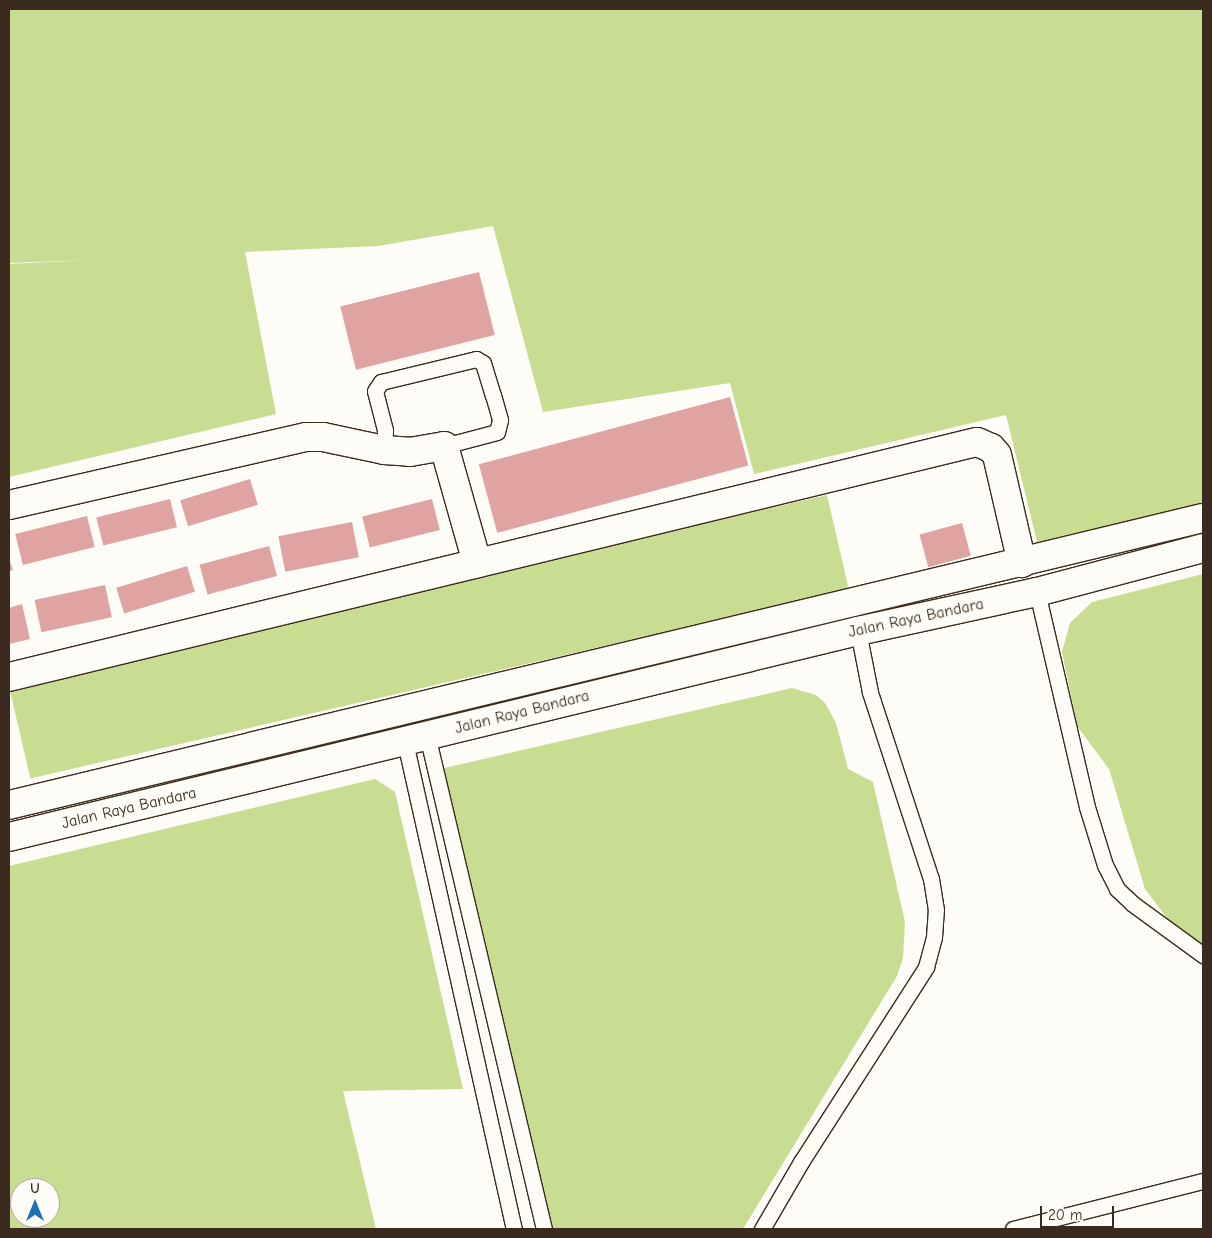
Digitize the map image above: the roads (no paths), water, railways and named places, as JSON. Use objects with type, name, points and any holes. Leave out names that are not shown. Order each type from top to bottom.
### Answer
[{"type":"main road","points":[[9,505],[306,437],[350,441],[384,450],[410,452],[444,446],[477,563]]},
{"type":"main road","points":[[9,676],[977,442],[991,448],[997,455],[1025,563],[1037,592]]},
{"type":"main road","name":"Jalan Raya Bandara","points":[[9,805],[1025,563],[1203,518]]},
{"type":"main road","name":"Jalan Raya Bandara","points":[[9,837],[858,631],[1037,592],[1203,548]]},
{"type":"lane","points":[[384,450],[385,430],[375,391],[381,382],[476,359],[483,363],[496,403],[500,420],[496,432],[444,446]]},
{"type":"lane","points":[[1037,592],[1087,807],[1105,865],[1117,889],[1133,904],[1203,955]]},
{"type":"lane","points":[[762,1229],[800,1162],[926,967],[934,937],[936,910],[931,879],[870,692],[858,631]]},
{"type":"lane","points":[[416,738],[514,1229]]},
{"type":"lane","points":[[416,738],[544,1229]]},
{"type":"lane","points":[[1013,1229],[1203,1181]]}]
